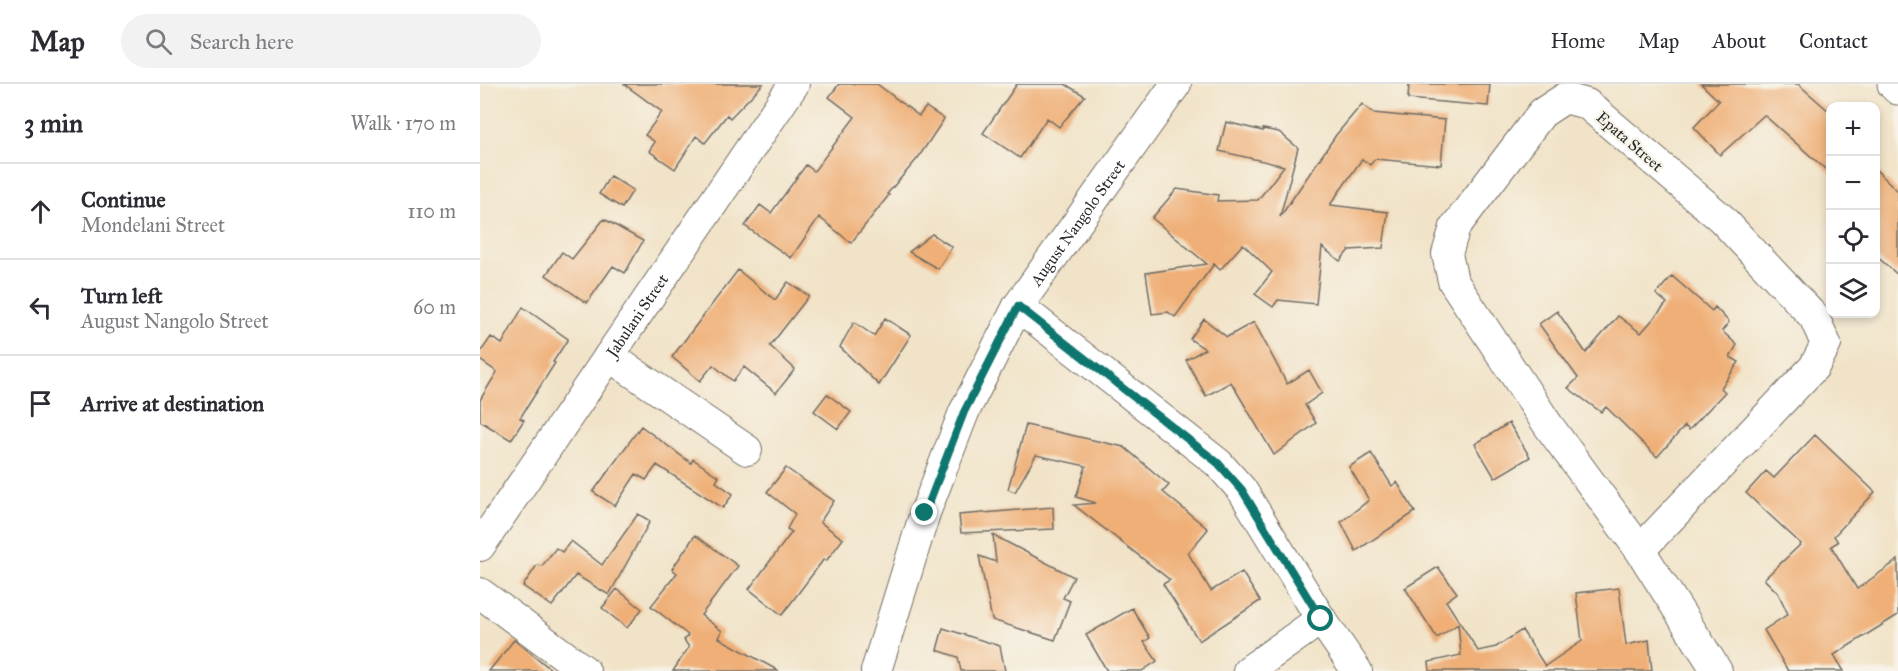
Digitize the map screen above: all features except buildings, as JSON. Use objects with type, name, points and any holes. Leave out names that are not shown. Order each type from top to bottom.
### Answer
[{"type":"street","name":"Jabulani Street","points":[[480,546],[794,84]]},
{"type":"street","name":"August Nangolo Street","points":[[876,671],[925,513],[960,423],[1018,306],[1176,84]]},
{"type":"street","points":[[1894,84],[1898,88]]},
{"type":"street","name":"Epata Street","points":[[1640,550],[1814,367],[1826,344],[1814,317],[1721,218],[1587,104],[1564,98],[1542,113],[1455,227],[1447,254],[1453,281],[1548,425],[1640,550],[1717,671]]},
{"type":"street","points":[[1018,306],[1218,463],[1242,490],[1321,619],[1357,671]]},
{"type":"street","points":[[609,356],[747,450]]},
{"type":"street","points":[[480,593],[585,671]]},
{"type":"street","points":[[1248,671],[1321,619]]},
{"type":"route","points":[[925,513],[964,412],[1018,306],[1218,463],[1242,490],[1321,619]]}]
